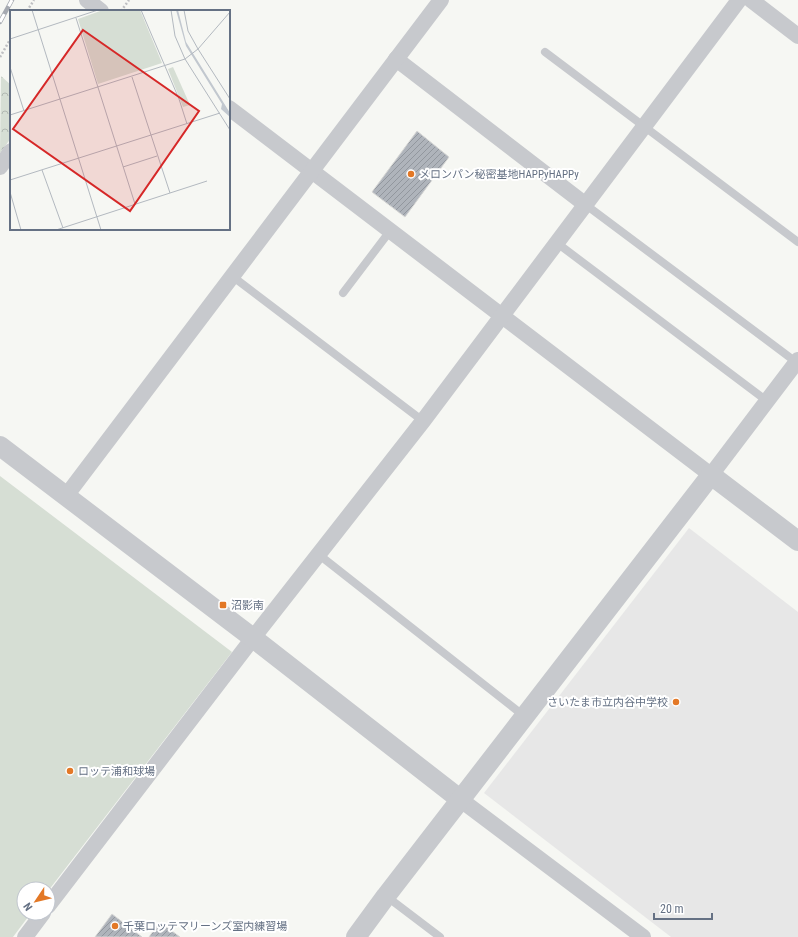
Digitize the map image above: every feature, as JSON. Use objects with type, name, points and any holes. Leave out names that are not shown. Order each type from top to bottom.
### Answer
[{"type":"street","points":[[87,0],[100,10]]},
{"type":"street","points":[[66,496],[441,0]]},
{"type":"street","points":[[56,896],[253,638],[423,420],[586,205],[738,0]]},
{"type":"street","points":[[751,0],[798,36]]},
{"type":"street","points":[[396,59],[586,205]]},
{"type":"street","points":[[230,109],[798,541]]},
{"type":"street","points":[[0,167],[10,152]]},
{"type":"street","points":[[356,937],[797,361]]},
{"type":"street","points":[[0,446],[253,638],[461,800],[643,937]]},
{"type":"street","points":[[25,937],[37,921]]},
{"type":"lane","points":[[546,52],[798,242]]},
{"type":"lane","points":[[586,205],[797,361]]},
{"type":"lane","points":[[343,293],[390,231]]},
{"type":"lane","points":[[557,243],[767,401]]},
{"type":"lane","points":[[232,276],[423,420]]},
{"type":"lane","points":[[318,554],[525,716]]},
{"type":"lane","points":[[386,896],[440,937]]},
{"type":"path","points":[[28,10],[34,0]]},
{"type":"path","points":[[122,10],[129,0]]},
{"type":"path","points":[[0,57],[10,40]]},
{"type":"shaded area","name":"さいたま市立内谷中学校","points":[[689,528],[798,612],[798,937],[671,937],[484,793]]},
{"type":"green space","points":[[1,76],[10,84],[10,139],[0,153]]},
{"type":"green space","name":"ロッテ浦和球場","points":[[0,476],[232,652],[56,881],[16,881],[16,921],[25,921],[13,937],[0,937]]},
{"type":"building","name":"メロンパン秘密基地HAPPyHAPPy","points":[[417,131],[449,157],[405,217],[372,192]]},
{"type":"building","name":"千葉ロッテマリーンズ室内練習場","points":[[112,914],[142,937],[95,937]]},
{"type":"building","name":"千葉ロッテマリーンズ室内練習場","points":[[160,922],[180,937],[149,937]]},
{"type":"railway","points":[[0,22],[12,0]]},
{"type":"place","name":"メロンパン秘密基地HAPPyHAPPy","points":[[411,174]]},
{"type":"place","name":"沼影南","points":[[223,605]]},
{"type":"place","name":"さいたま市立内谷中学校","points":[[676,702]]},
{"type":"place","name":"ロッテ浦和球場","points":[[70,771]]},
{"type":"place","name":"千葉ロッテマリーンズ室内練習場","points":[[115,926]]}]
